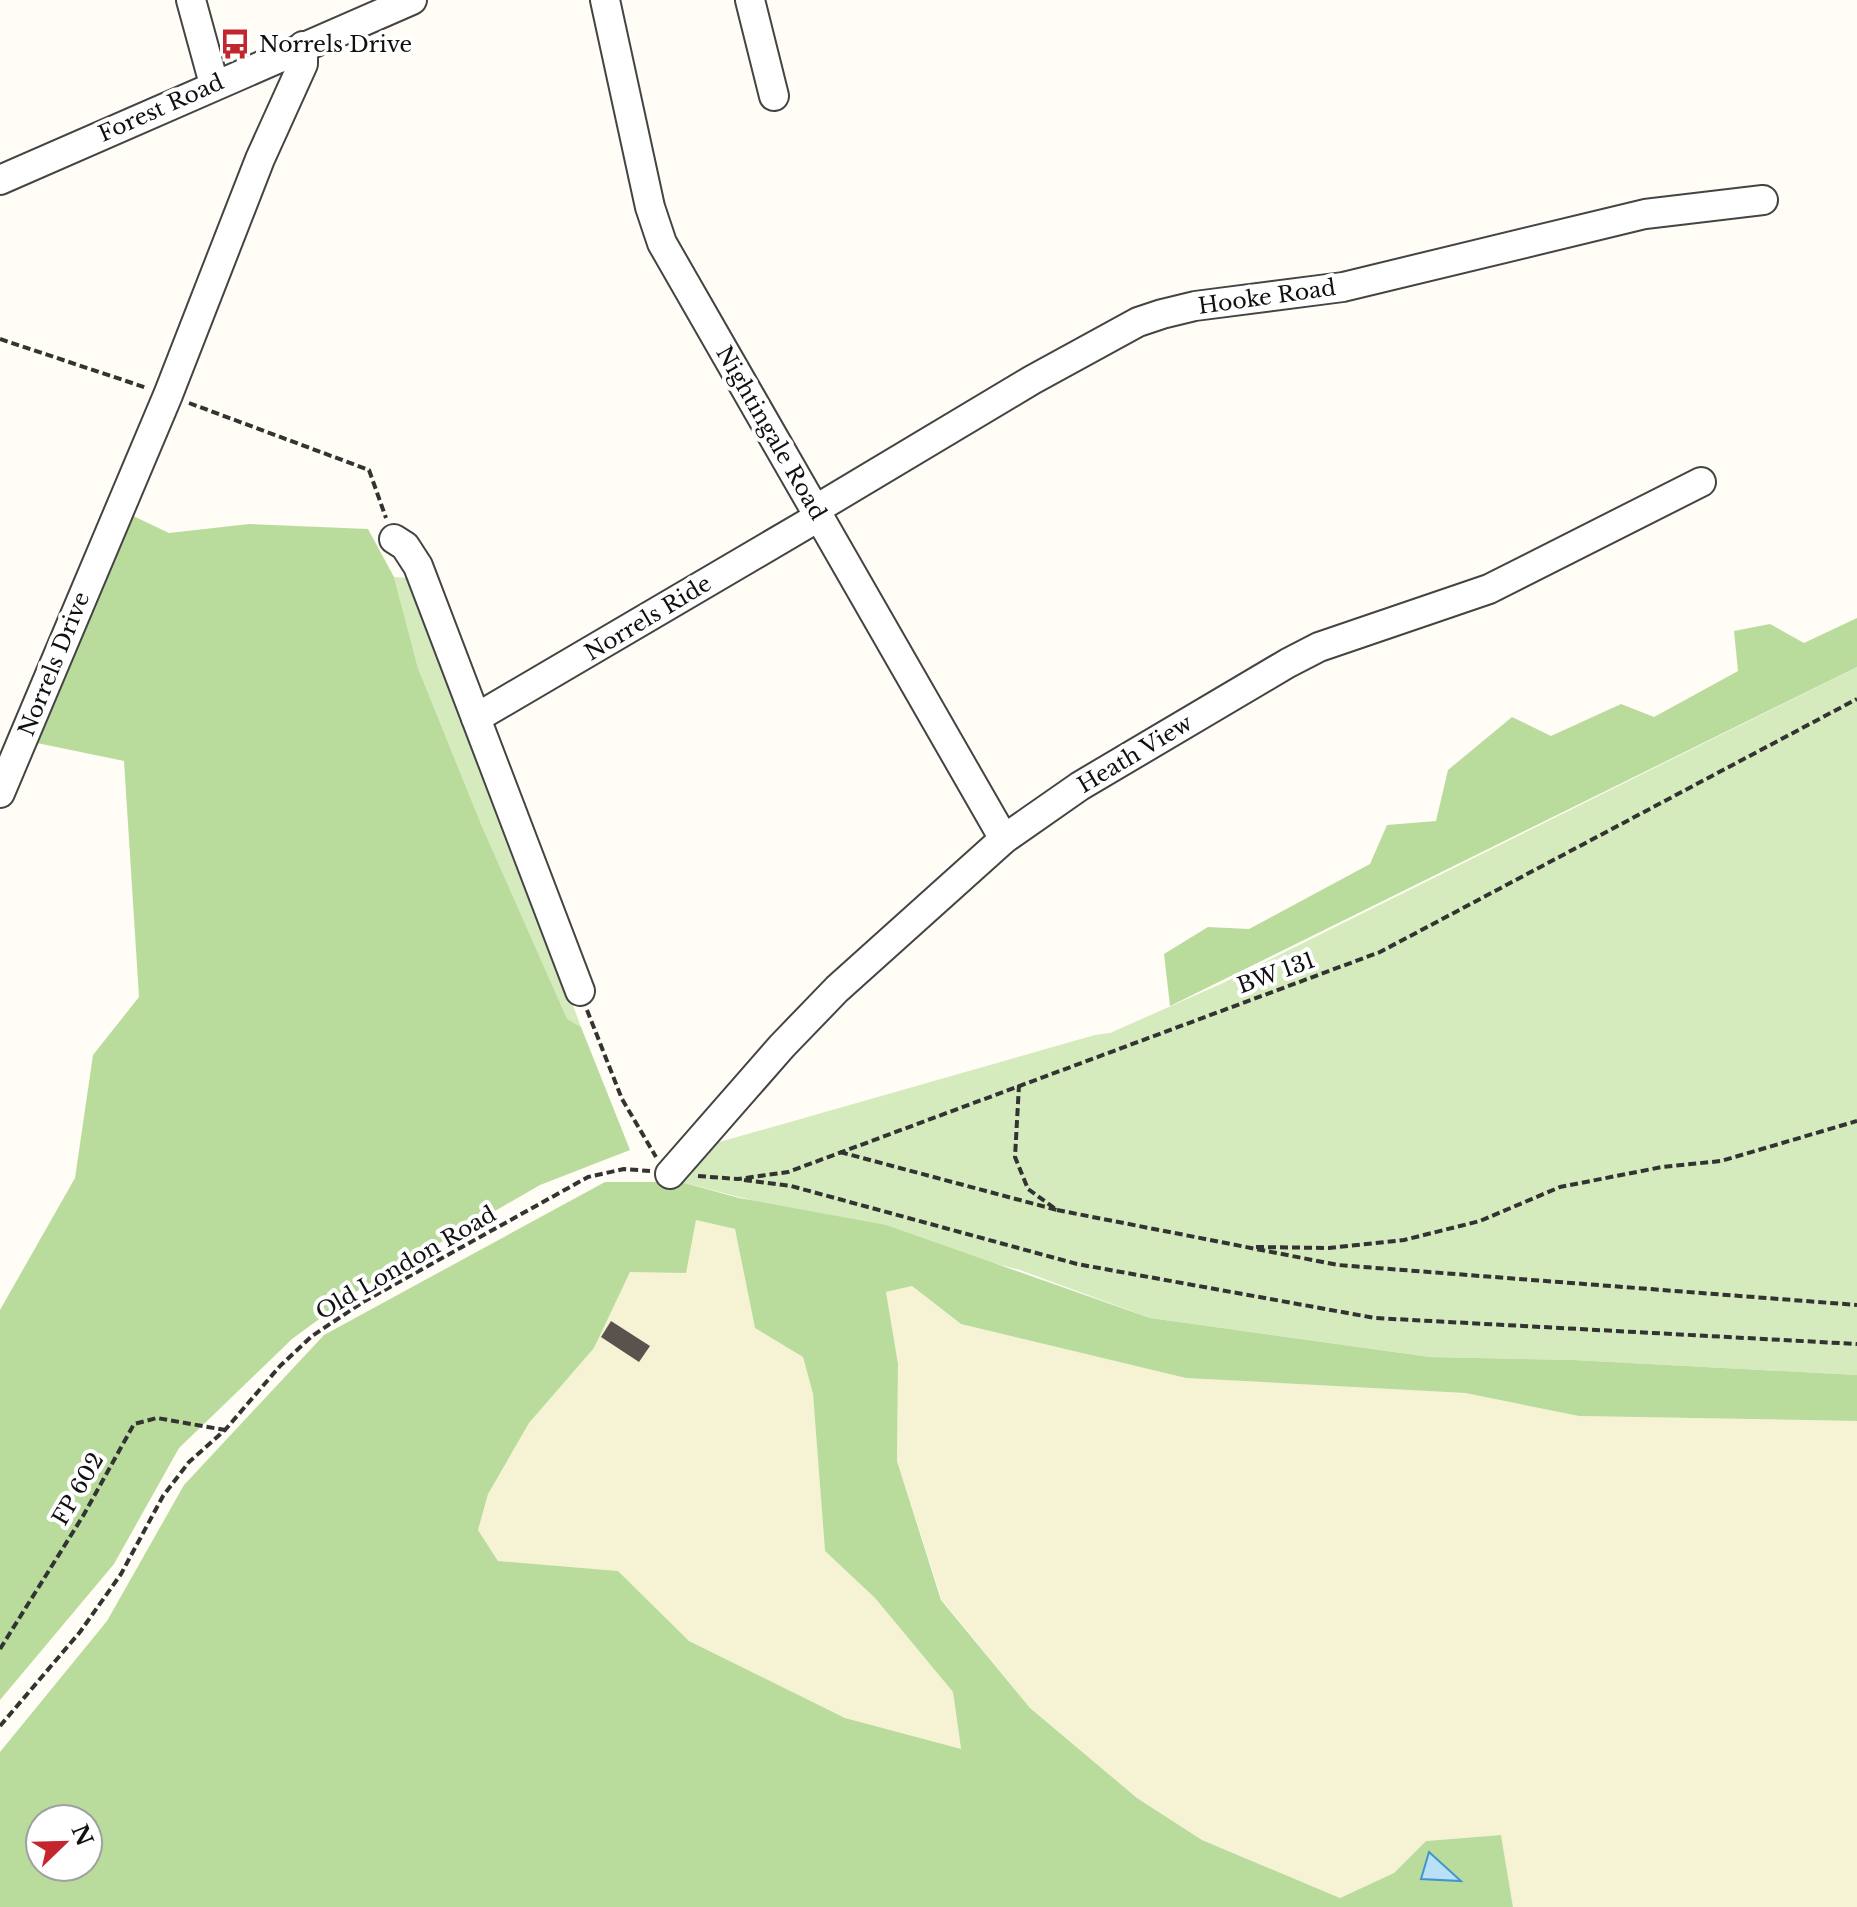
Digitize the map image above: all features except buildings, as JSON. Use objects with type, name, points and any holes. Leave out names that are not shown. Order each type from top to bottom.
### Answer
[{"type":"street","points":[[191,0],[214,84]]},
{"type":"street","name":"Forest Road","points":[[0,180],[412,0]]},
{"type":"street","name":"Nightingale Road","points":[[605,0],[655,225],[1004,839]]},
{"type":"street","points":[[750,0],[774,96]]},
{"type":"street","name":"Norrels Drive","points":[[0,793],[168,395],[260,159],[303,64],[303,46]]},
{"type":"street","name":"Hooke Road","points":[[817,513],[823,505],[1032,380],[1138,322],[1162,314],[1343,287],[1645,214],[1763,200]]},
{"type":"street","name":"Heath View","points":[[670,1174],[782,1046],[837,989],[1004,839],[1080,786],[1319,647],[1489,589],[1701,482]]},
{"type":"street","name":"Norrels Ride","points":[[476,718],[810,522],[817,513]]},
{"type":"street","points":[[394,539],[405,546],[418,566],[580,991]]},
{"type":"path","points":[[0,339],[168,395],[369,470],[394,539]]},
{"type":"path","name":"BW 131","points":[[670,1174],[738,1179],[788,1172],[1380,952],[1857,699]]},
{"type":"path","points":[[580,991],[622,1099],[644,1141],[670,1174]]},
{"type":"path","points":[[1019,1085],[1015,1157],[1028,1189],[1057,1210]]},
{"type":"path","points":[[1246,1247],[1329,1248],[1404,1240],[1480,1221],[1560,1187],[1662,1167],[1721,1161],[1857,1121]]},
{"type":"path","points":[[838,1152],[1057,1210],[1338,1265],[1857,1305]]},
{"type":"path","name":"Old London Road","points":[[0,1726],[80,1632],[121,1574],[163,1496],[189,1462],[225,1430],[280,1366],[312,1336],[363,1302],[588,1177],[624,1169],[670,1174]]},
{"type":"path","points":[[738,1179],[791,1186],[1077,1264],[1375,1318],[1857,1344]]},
{"type":"path","name":"FP 602","points":[[0,1649],[83,1516],[134,1424],[157,1418],[225,1430]]},
{"type":"shaded area","points":[[696,1220],[735,1229],[755,1328],[803,1357],[813,1394],[825,1551],[875,1598],[953,1692],[961,1750],[845,1718],[689,1641],[618,1571],[498,1561],[478,1530],[488,1493],[529,1423],[594,1348],[630,1272]]},
{"type":"shaded area","points":[[912,1286],[961,1324],[1186,1378],[1465,1393],[1579,1416],[1857,1421],[1857,1907],[1513,1907],[1501,1835],[1426,1841],[1394,1873],[1340,1898],[1202,1840],[1137,1798],[1030,1708],[942,1600],[897,1461],[898,1364],[886,1292]]},
{"type":"green space","points":[[129,514],[169,533],[249,524],[368,529],[394,577],[418,668],[481,824],[567,1019],[581,1027],[630,1150],[540,1185],[360,1289],[292,1339],[179,1448],[114,1564],[0,1700],[0,1310],[75,1178],[93,1055],[139,997],[124,761],[32,742]]},
{"type":"green space","points":[[394,577],[412,578],[581,1027],[567,1020],[481,824],[418,668]]},
{"type":"green space","points":[[1857,618],[1857,667],[1170,1006],[1164,954],[1208,927],[1249,929],[1370,864],[1387,825],[1436,821],[1448,770],[1512,717],[1551,736],[1621,704],[1654,717],[1738,671],[1734,631],[1770,624],[1804,643]]},
{"type":"green space","points":[[1857,667],[1857,1375],[1574,1360],[1430,1357],[1150,1318],[1020,1270],[681,1182],[709,1145],[1110,1033],[1223,983]]},
{"type":"green space","points":[[605,1182],[681,1182],[739,1198],[886,1225],[1150,1318],[1430,1357],[1574,1360],[1857,1375],[1857,1421],[1579,1416],[1465,1393],[1186,1378],[961,1324],[912,1286],[886,1292],[898,1364],[897,1461],[941,1600],[1030,1708],[1137,1798],[1202,1840],[1340,1898],[1394,1873],[1426,1841],[1501,1835],[1513,1907],[0,1907],[0,1752],[107,1621],[184,1485],[324,1335]],"holes":[[[696,1220],[735,1229],[755,1328],[803,1357],[813,1394],[825,1551],[875,1598],[953,1692],[961,1749],[845,1718],[689,1641],[618,1571],[498,1561],[478,1530],[488,1494],[529,1423],[594,1348],[630,1272],[686,1273]]]},
{"type":"water","points":[[1429,1852],[1461,1881],[1421,1879]]},
{"type":"place","name":"Norrels Drive","points":[[235,44]]}]
